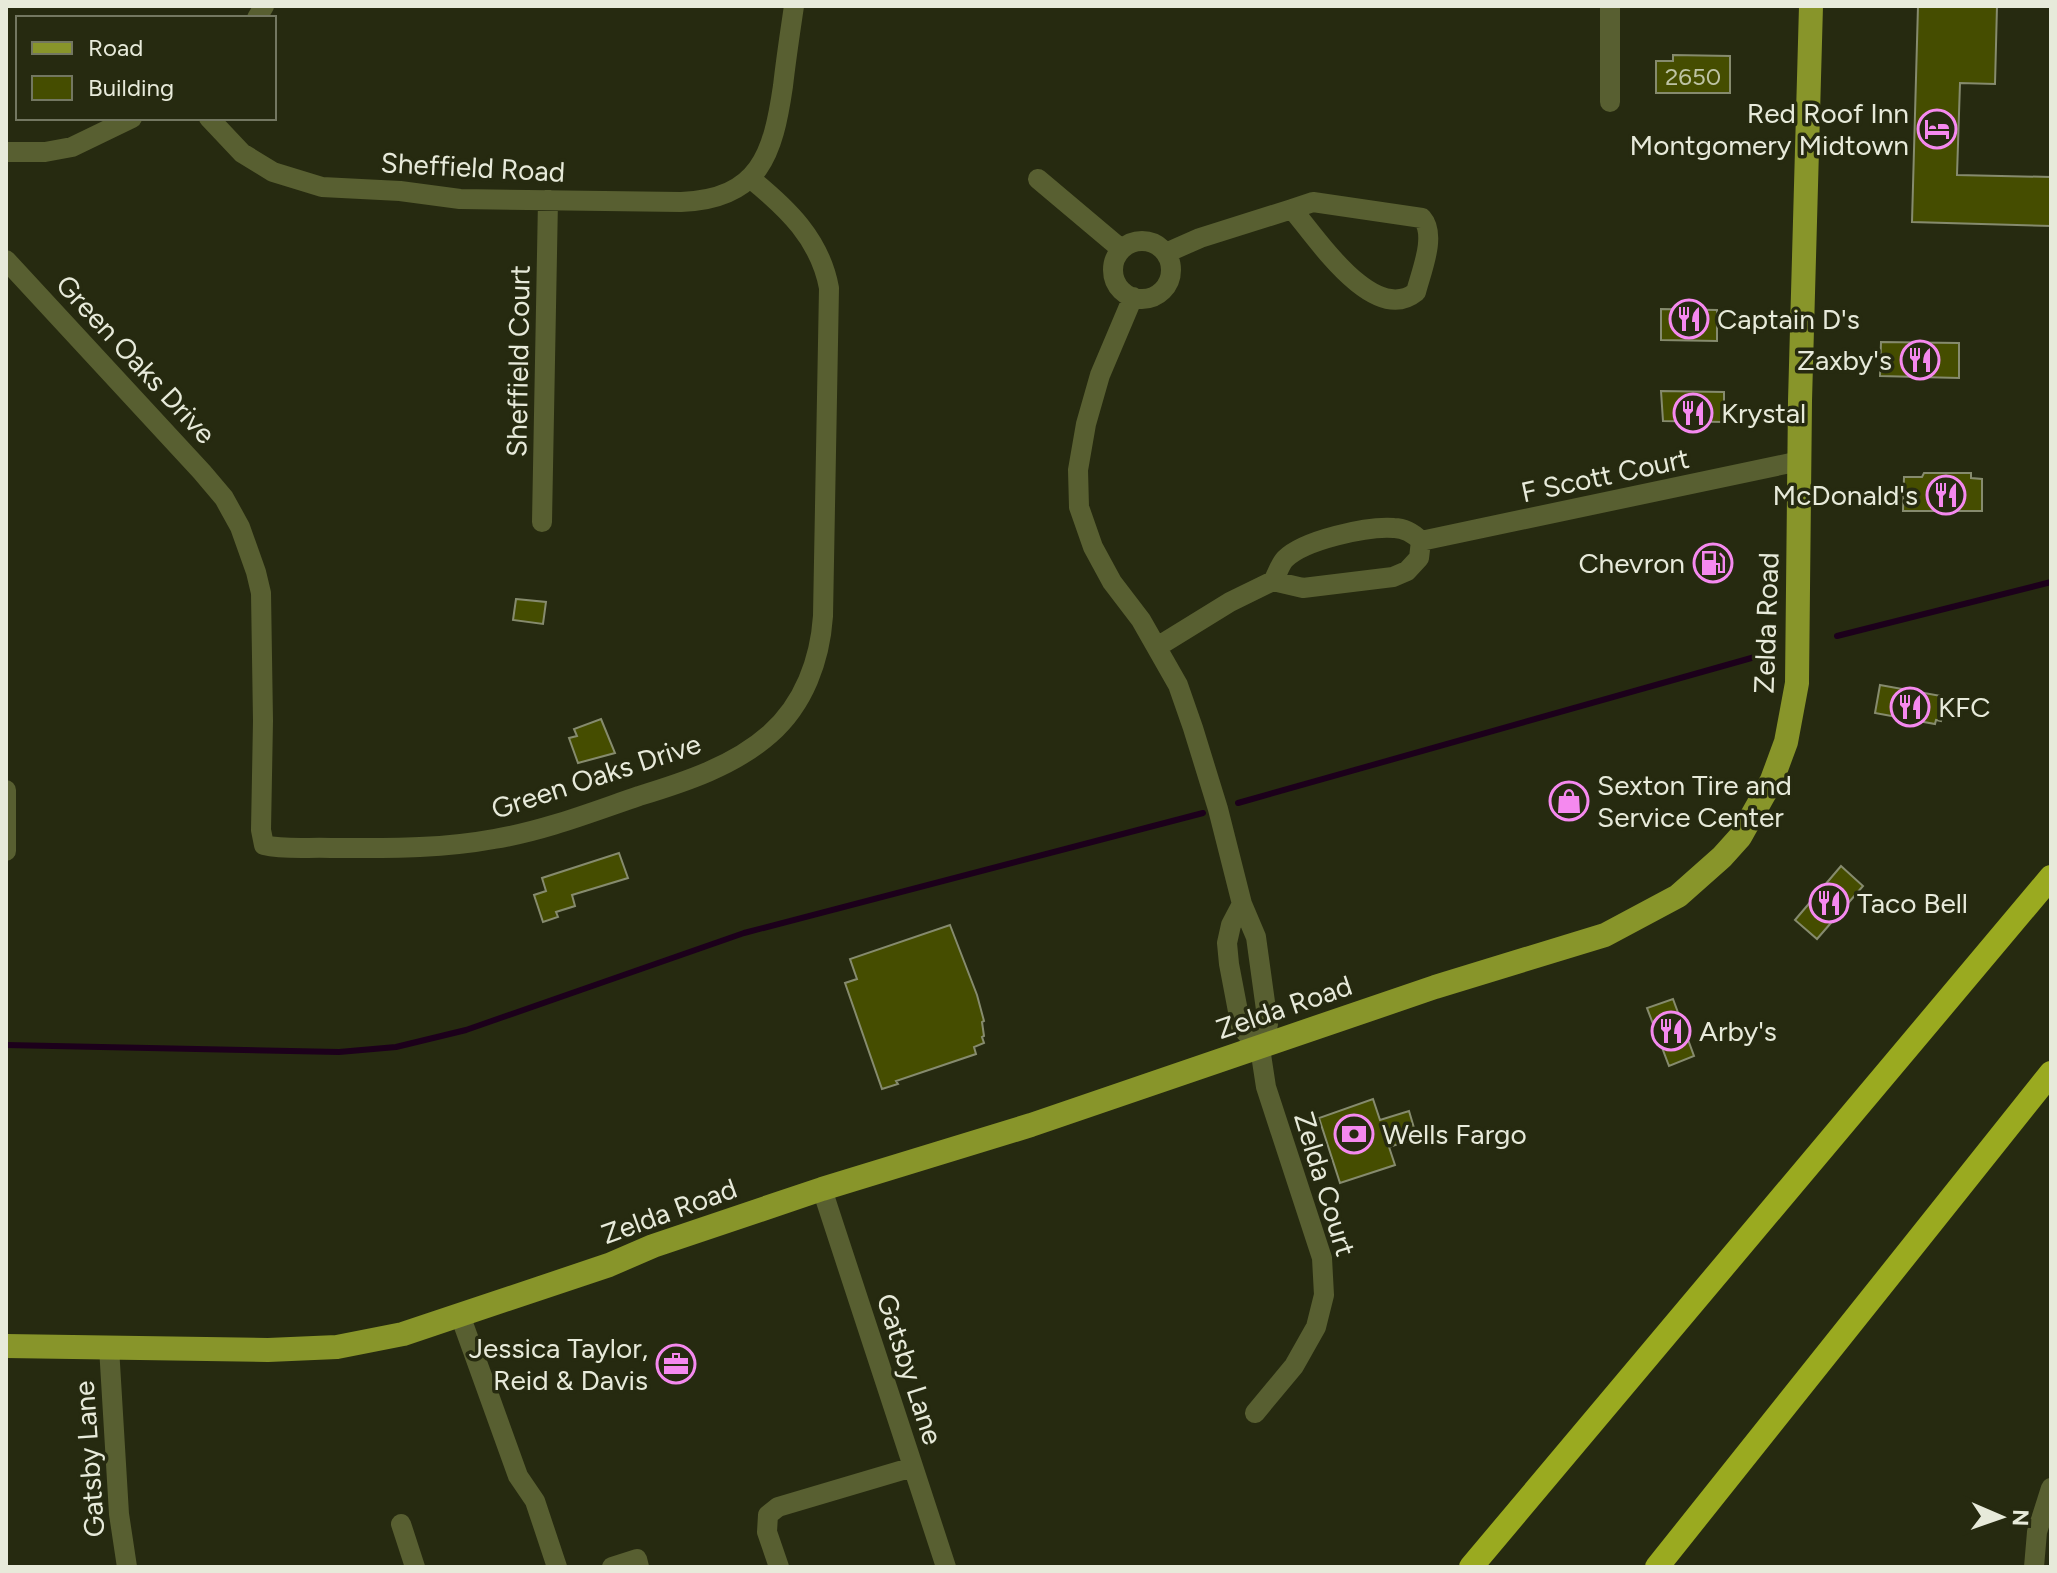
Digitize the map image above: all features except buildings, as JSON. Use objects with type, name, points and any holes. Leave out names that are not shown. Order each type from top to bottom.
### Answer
[{"type":"highway","points":[[1471,1567],[2051,877]]},
{"type":"highway","points":[[1657,1567],[2051,1073]]},
{"type":"main road","name":"Zelda Road","points":[[6,1346],[268,1350],[337,1347],[403,1334],[822,1189],[1031,1125],[1435,987],[1605,935],[1678,896],[1740,837],[1772,780],[1792,716],[1797,683],[1811,6]]},
{"type":"street","points":[[750,178],[766,158],[777,130],[794,6]]},
{"type":"street","points":[[1610,6],[1610,102]]},
{"type":"street","points":[[6,152],[64,149],[128,120]]},
{"type":"street","name":"Sheffield Road","points":[[211,120],[242,153],[273,172],[322,187],[400,191],[460,199],[702,201],[723,195],[750,178]]},
{"type":"street","name":"Green Oaks Drive","points":[[6,260],[202,472],[224,498],[240,527],[256,572],[263,613],[261,830],[264,845],[435,846],[533,831],[654,792],[720,766],[746,753],[772,733],[796,703],[815,667],[823,616],[829,288],[822,260],[811,239],[750,178]]},
{"type":"street","points":[[1038,179],[1121,249]]},
{"type":"street","name":"Sheffield Court","points":[[542,522],[548,200]]},
{"type":"street","points":[[1166,253],[1200,238],[1313,202],[1422,218],[1427,222],[1429,233],[1416,292],[1405,300],[1393,301],[1361,286],[1292,209]]},
{"type":"street","points":[[1142,240],[1159,246],[1166,253],[1171,271],[1164,289],[1147,299],[1133,297],[1120,290],[1115,281],[1114,262],[1121,249],[1142,240]]},
{"type":"street","points":[[1133,297],[1100,375],[1086,424],[1081,444],[1078,491],[1085,530],[1093,547],[1112,582],[1141,620],[1178,685],[1219,814],[1242,904],[1256,937],[1268,1024],[1260,1048],[1241,1027],[1229,964],[1227,943],[1231,925],[1242,904]]},
{"type":"street","name":"F Scott Court","points":[[1421,541],[1518,523],[1800,461]]},
{"type":"street","points":[[1157,647],[1230,602],[1273,581],[1286,559],[1316,542],[1358,530],[1396,527],[1414,534],[1421,541],[1419,558],[1407,571],[1393,577],[1303,588],[1273,581]]},
{"type":"street","points":[[6,790],[6,851]]},
{"type":"street","name":"Zelda Court","points":[[1255,1413],[1307,1347],[1321,1312],[1325,1283],[1322,1258],[1266,1087],[1260,1048]]},
{"type":"street","name":"Gatsby Lane","points":[[822,1189],[946,1567]]},
{"type":"street","points":[[460,1315],[518,1476],[535,1501],[557,1567]]},
{"type":"street","name":"Gatsby Lane","points":[[109,1347],[119,1514],[127,1567]]},
{"type":"street","points":[[779,1567],[767,1532],[768,1515],[778,1507],[913,1467]]},
{"type":"street","points":[[2034,1567],[2037,1532],[2051,1488]]},
{"type":"street","points":[[401,1524],[415,1567]]},
{"type":"street","points":[[612,1567],[637,1559],[639,1567]]},
{"type":"waterway","points":[[1837,636],[2051,582]]},
{"type":"waterway","points":[[1238,803],[1762,655]]},
{"type":"waterway","points":[[6,1045],[339,1052],[396,1047],[466,1030],[744,933],[1203,813]]},
{"type":"place","name":"Red Roof Inn Montgomery Midtown","points":[[1937,129]]},
{"type":"place","name":"Captain D's","points":[[1689,319]]},
{"type":"place","name":"Zaxby's","points":[[1920,360]]},
{"type":"place","name":"Krystal","points":[[1693,413]]},
{"type":"place","name":"McDonald's","points":[[1946,495]]},
{"type":"place","name":"Chevron","points":[[1713,563]]},
{"type":"place","name":"KFC","points":[[1910,707]]},
{"type":"place","name":"Sexton Tire and Service Center","points":[[1569,801]]},
{"type":"place","name":"Taco Bell","points":[[1829,903]]},
{"type":"place","name":"Arby's","points":[[1671,1031]]},
{"type":"place","name":"Wells Fargo","points":[[1354,1134]]},
{"type":"place","name":"Jessica Taylor, Reid & Davis","points":[[676,1364]]}]
